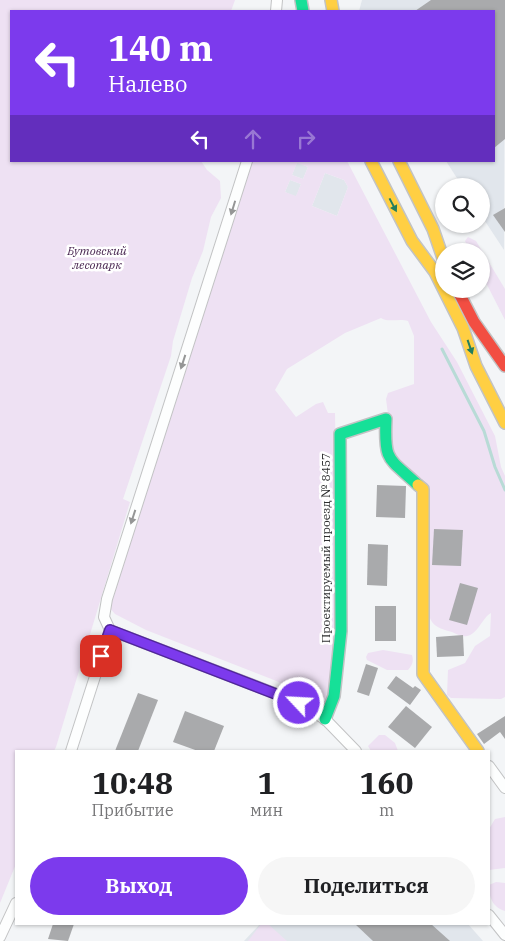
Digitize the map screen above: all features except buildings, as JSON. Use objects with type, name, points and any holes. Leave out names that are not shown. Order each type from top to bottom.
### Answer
[{"type":"street","points":[[72,750],[110,630],[104,617],[107,599],[247,162]]},
{"type":"street","points":[[372,162],[412,241],[435,272],[463,328],[476,366],[505,423]]},
{"type":"street","points":[[400,162],[433,229],[438,243]]},
{"type":"street","points":[[462,298],[474,322],[505,366]]},
{"type":"street","name":"Проектируемый проезд № 8457","points":[[325,720],[334,696],[341,631],[340,434],[386,419],[385,446],[388,457],[423,489],[422,674],[477,750]]},
{"type":"street","points":[[110,630],[281,695],[325,720],[355,750]]},
{"type":"street","points":[[490,767],[505,788]]},
{"type":"street","points":[[0,937],[15,905]]},
{"type":"street","points":[[490,916],[505,935]]},
{"type":"shaded area","points":[[362,0],[505,0],[504,250],[490,229],[490,178],[457,178],[447,162],[495,162],[495,10],[359,10]]},
{"type":"shaded area","points":[[297,162],[308,167],[303,179],[292,175]]},
{"type":"shaded area","points":[[325,173],[344,180],[348,187],[337,216],[312,206]]},
{"type":"shaded area","points":[[290,180],[301,184],[296,197],[285,192]]},
{"type":"shaded area","points":[[259,925],[469,925],[483,941],[244,941]]},
{"type":"green space","name":"Бутовский лесопарк","points":[[0,0],[235,0],[231,10],[10,10],[10,162],[202,162],[207,170],[220,181],[221,198],[211,217],[203,251],[192,278],[173,341],[171,356],[123,499],[130,502],[56,747],[54,750],[15,750],[15,866],[0,903]]},
{"type":"green space","points":[[251,162],[348,162],[431,322],[457,362],[495,436],[501,467],[505,476],[505,697],[501,699],[451,698],[447,695],[448,670],[465,663],[475,646],[490,636],[491,613],[471,635],[465,636],[436,626],[428,612],[425,581],[430,499],[428,491],[393,452],[386,399],[388,393],[414,384],[414,336],[408,321],[405,320],[381,318],[345,333],[287,369],[275,390],[296,417],[316,404],[323,402],[328,413],[335,413],[338,600],[332,683],[326,699],[318,701],[274,680],[146,630],[115,614],[109,607]],"holes":[[[297,163],[308,167],[303,179],[292,175]],[[325,173],[344,180],[348,187],[337,216],[312,206]],[[290,180],[301,184],[296,196],[285,192]]]},
{"type":"green space","points":[[468,237],[477,243],[466,243],[465,241]]},
{"type":"green space","points":[[490,264],[505,289],[505,320],[490,291]]},
{"type":"green space","points":[[383,650],[412,655],[412,665],[408,670],[387,670],[367,660],[368,653]]},
{"type":"green space","points":[[379,735],[385,735],[395,743],[398,750],[370,750],[368,746]]},
{"type":"green space","points":[[505,817],[505,868],[490,870],[490,827],[495,819]]},
{"type":"green space","points":[[496,882],[505,883],[505,911],[494,904],[490,894],[490,885]]},
{"type":"green space","points":[[260,925],[269,925],[287,941],[248,941]]},
{"type":"waterway","points":[[442,349],[484,431],[495,467],[505,490]]},
{"type":"traffic: fast","points":[[301,0],[303,10]]},
{"type":"traffic: fast","points":[[325,719],[334,696],[341,631],[340,434],[386,419],[386,444],[390,458],[418,485]]},
{"type":"traffic: slow","points":[[331,0],[333,10]]},
{"type":"traffic: slow","points":[[372,162],[412,241],[435,272],[463,328],[476,366],[505,423]]},
{"type":"traffic: slow","points":[[400,162],[433,229],[438,243]]},
{"type":"traffic: slow","points":[[418,485],[423,489],[423,674],[477,750]]},
{"type":"traffic: jam","points":[[462,298],[474,322],[505,366]]},
{"type":"route","points":[[101,656],[110,630],[270,690],[299,703]]}]
